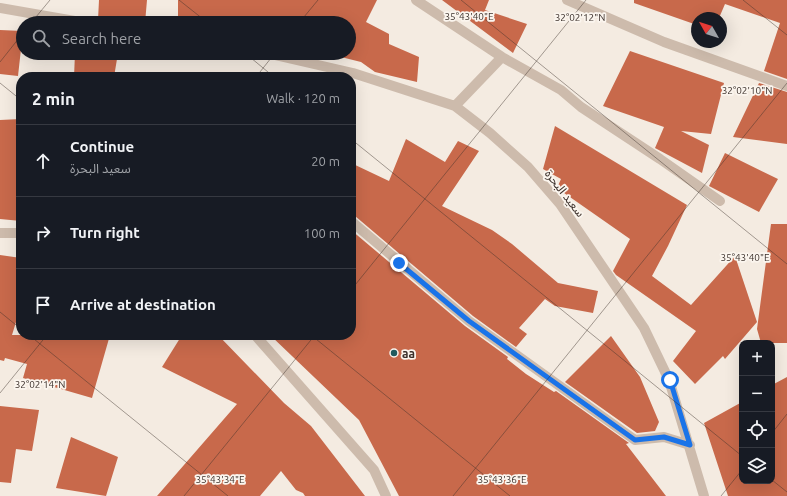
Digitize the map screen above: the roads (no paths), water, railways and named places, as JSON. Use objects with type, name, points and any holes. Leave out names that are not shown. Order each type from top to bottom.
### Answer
[{"type":"street","points":[[416,0],[502,57],[561,90],[581,107],[720,201]]},
{"type":"street","points":[[567,0],[664,42],[787,86]]},
{"type":"street","points":[[0,8],[46,16]]},
{"type":"street","points":[[454,106],[502,57]]},
{"type":"street","name":"سعيد البحرة","points":[[296,60],[349,72]]},
{"type":"street","name":"سعيد البحرة","points":[[356,74],[454,106],[490,133],[528,167],[560,204],[644,328],[670,380],[704,496]]},
{"type":"street","points":[[356,225],[469,321],[635,440],[664,437],[690,445]]},
{"type":"street","points":[[0,233],[16,233]]},
{"type":"street","points":[[259,340],[374,470],[386,496]]},
{"type":"place","name":"aa","points":[[394,353]]}]
